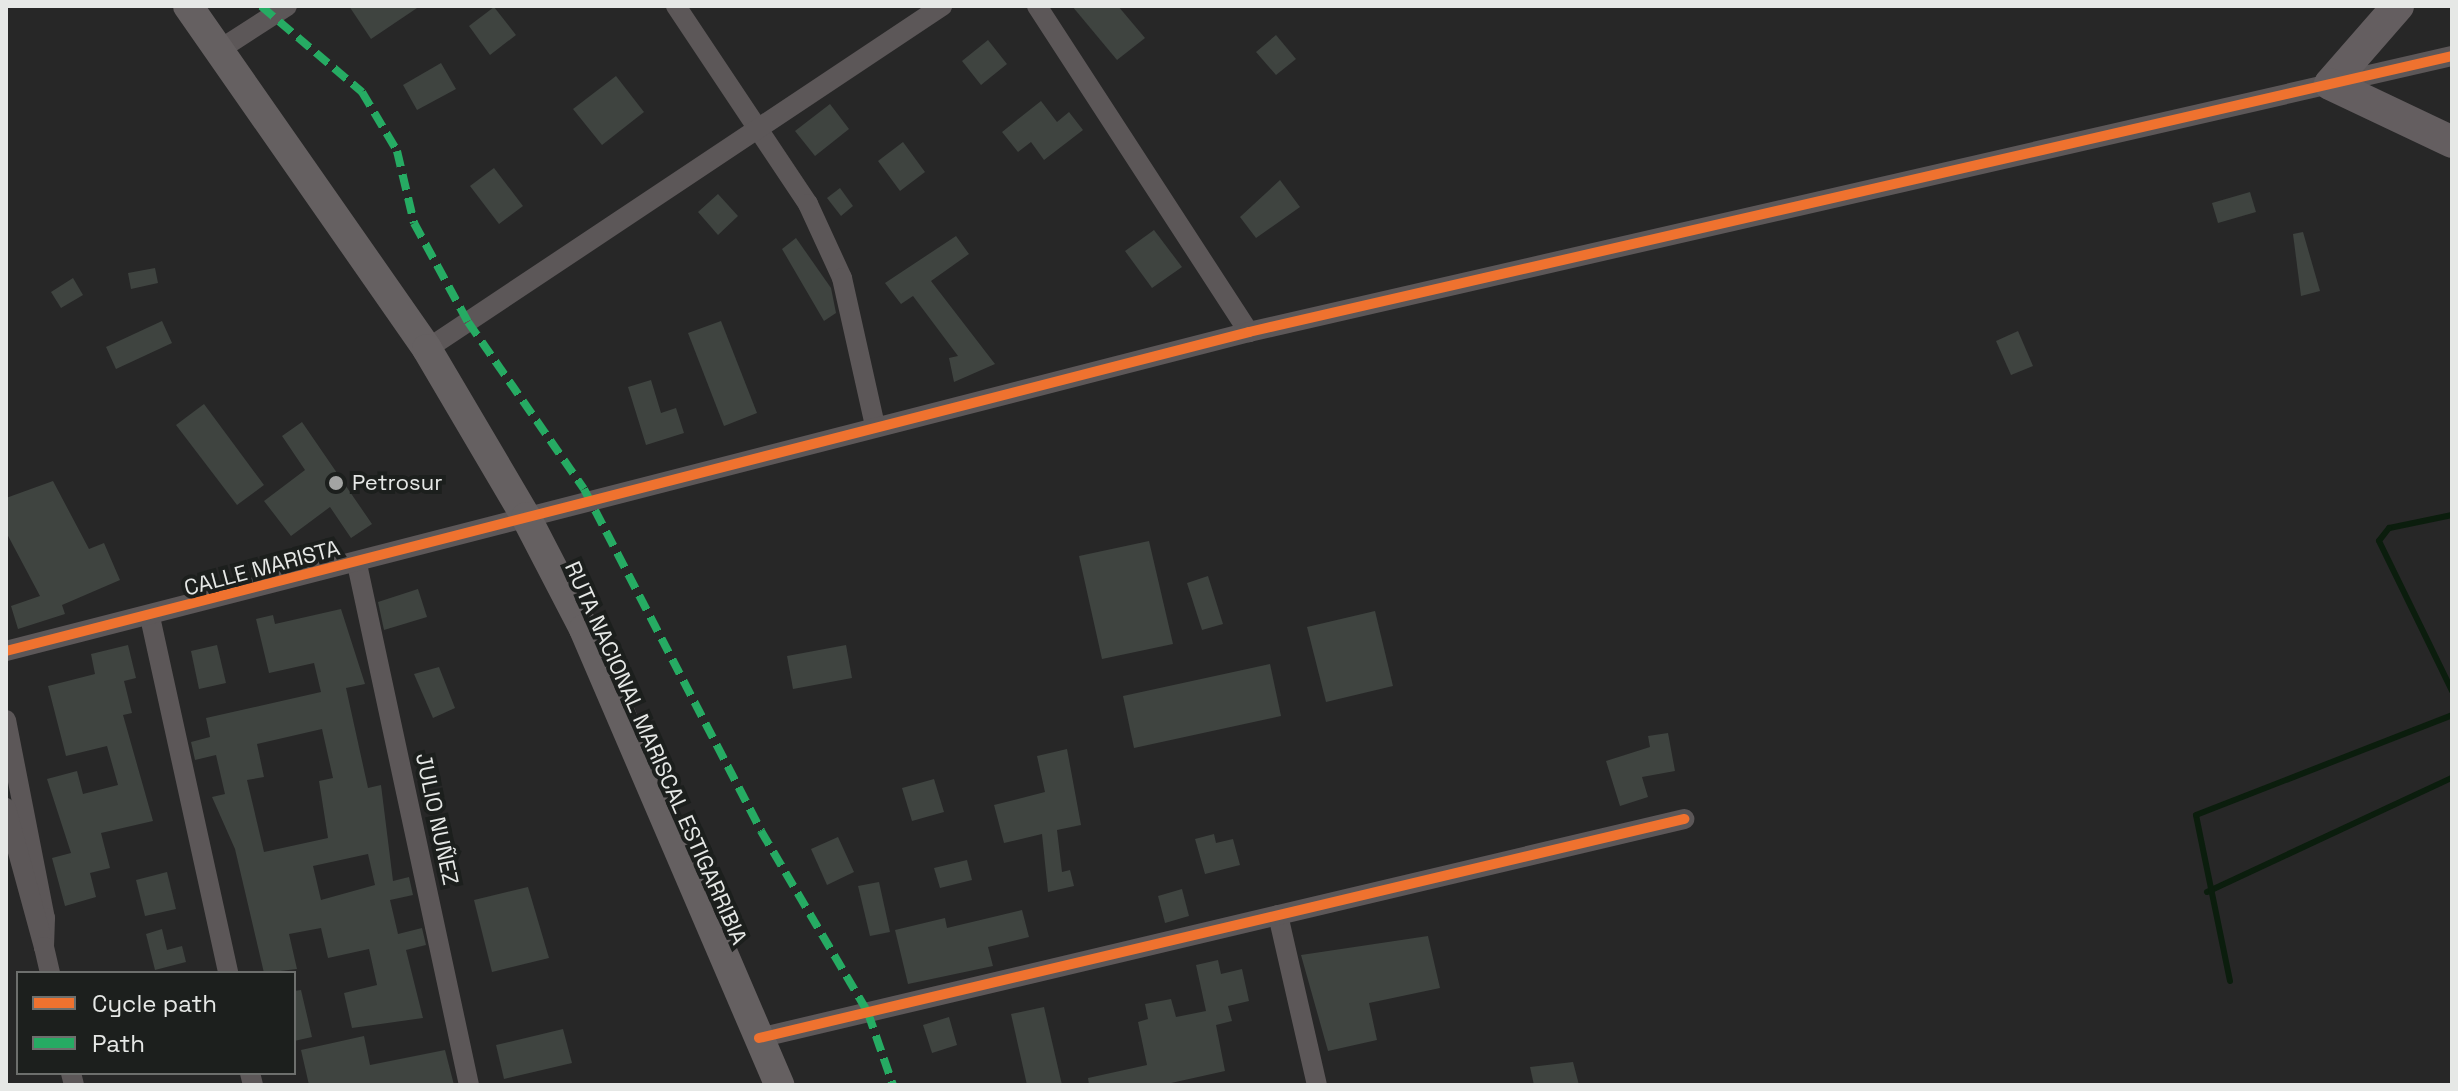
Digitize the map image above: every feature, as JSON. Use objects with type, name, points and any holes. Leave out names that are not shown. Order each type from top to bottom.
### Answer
[{"type":"highway","points":[[2398,6],[2330,84],[2452,142]]},
{"type":"main road","name":"RUTA NACIONAL MARISCAL ESTIGARRIBIA","points":[[188,6],[427,349],[526,517],[584,629],[779,1085]]},
{"type":"street","points":[[219,50],[287,6]]},
{"type":"street","points":[[676,6],[808,204],[842,278],[875,426]]},
{"type":"street","points":[[427,349],[942,6]]},
{"type":"street","points":[[1037,6],[1249,332]]},
{"type":"street","name":"CALLE MARISTA","points":[[6,651],[357,564],[875,426],[1249,332],[2452,56]]},
{"type":"street","name":"JULIO NUÑEZ","points":[[357,564],[469,1085]]},
{"type":"street","points":[[150,617],[228,971]]},
{"type":"street","points":[[6,720],[45,918],[44,947]]},
{"type":"street","points":[[6,808],[50,971]]},
{"type":"street","points":[[759,1038],[1684,819]]},
{"type":"street","points":[[1278,915],[1317,1085]]},
{"type":"building","points":[[349,6],[420,6],[371,39]]},
{"type":"building","points":[[1072,6],[1118,6],[1145,38],[1117,60]]},
{"type":"building","points":[[494,7],[516,35],[490,55],[469,26]]},
{"type":"building","points":[[1276,35],[1296,59],[1276,75],[1256,52]]},
{"type":"building","points":[[988,40],[1007,64],[981,85],[962,61]]},
{"type":"building","points":[[441,63],[456,89],[417,110],[403,85]]},
{"type":"building","points":[[616,76],[644,112],[602,145],[573,109]]},
{"type":"building","points":[[1041,101],[1057,122],[1069,112],[1083,130],[1044,160],[1031,142],[1018,152],[1002,132]]},
{"type":"building","points":[[830,104],[849,129],[815,156],[795,131]]},
{"type":"building","points":[[903,142],[925,172],[900,191],[878,161]]},
{"type":"building","points":[[494,168],[523,206],[499,224],[470,186]]},
{"type":"building","points":[[1280,180],[1300,207],[1256,238],[1240,217]]},
{"type":"building","points":[[840,188],[853,206],[841,216],[827,198]]},
{"type":"building","points":[[2250,192],[2256,212],[2218,223],[2212,203]]},
{"type":"building","points":[[718,194],[738,216],[718,235],[698,212]]},
{"type":"building","points":[[1154,230],[1182,267],[1152,288],[1125,251]]},
{"type":"building","points":[[2303,232],[2320,291],[2301,296],[2293,234]]},
{"type":"building","points":[[956,236],[969,254],[931,281],[995,364],[954,382],[949,358],[958,356],[913,296],[901,304],[885,283]]},
{"type":"building","points":[[796,238],[831,288],[836,313],[824,321],[782,249]]},
{"type":"building","points":[[155,268],[158,283],[131,289],[128,273]]},
{"type":"building","points":[[73,278],[83,295],[61,308],[51,292]]},
{"type":"building","points":[[162,321],[172,343],[116,369],[106,347]]},
{"type":"building","points":[[721,321],[757,413],[724,426],[688,333]]},
{"type":"building","points":[[2018,331],[2033,366],[2011,375],[1996,341]]},
{"type":"building","points":[[651,380],[661,413],[676,408],[684,433],[646,445],[628,387]]},
{"type":"building","points":[[204,404],[264,485],[237,505],[176,425]]},
{"type":"building","points":[[302,422],[372,524],[351,538],[330,507],[291,536],[264,501],[305,470],[282,436]]},
{"type":"building","points":[[53,481],[89,549],[104,543],[120,580],[62,605],[65,614],[18,629],[11,606],[40,596],[6,532],[6,498]]},
{"type":"building","points":[[1149,541],[1173,644],[1102,659],[1079,556]]},
{"type":"building","points":[[1208,576],[1223,624],[1202,630],[1187,583]]},
{"type":"building","points":[[418,589],[427,617],[384,630],[378,602]]},
{"type":"building","points":[[341,609],[365,684],[346,688],[368,788],[381,785],[393,881],[409,877],[413,895],[390,900],[398,934],[422,928],[426,945],[406,950],[423,1018],[352,1028],[344,993],[377,985],[369,949],[328,958],[321,928],[289,934],[297,969],[264,971],[235,849],[212,797],[225,794],[216,755],[195,760],[191,742],[210,737],[206,718],[321,692],[314,663],[269,673],[256,619],[273,615],[275,624]],"holes":[[[322,729],[333,778],[319,781],[328,838],[264,852],[247,780],[264,777],[257,744]],[[368,854],[375,885],[321,900],[313,866]]]},
{"type":"building","points":[[1375,611],[1393,686],[1326,702],[1307,627]]},
{"type":"building","points":[[128,645],[136,678],[124,681],[132,713],[123,715],[153,821],[101,833],[110,868],[90,873],[96,897],[65,906],[52,858],[71,853],[47,779],[77,771],[83,794],[118,785],[107,746],[66,756],[48,686],[95,674],[91,654]]},
{"type":"building","points":[[217,645],[226,683],[199,689],[191,651]]},
{"type":"building","points":[[846,645],[852,678],[793,689],[787,656]]},
{"type":"building","points":[[1270,664],[1281,716],[1134,748],[1123,696]]},
{"type":"building","points":[[439,667],[455,708],[433,718],[414,674]]},
{"type":"building","points":[[1668,733],[1675,771],[1642,777],[1648,797],[1620,806],[1606,761],[1650,747],[1648,736]]},
{"type":"building","points":[[1067,749],[1081,825],[1057,830],[1062,872],[1070,870],[1074,886],[1048,892],[1042,834],[1004,843],[994,805],[1045,792],[1037,756]]},
{"type":"building","points":[[934,779],[944,812],[912,821],[902,788]]},
{"type":"building","points":[[1214,834],[1216,843],[1233,839],[1240,865],[1205,874],[1195,839]]},
{"type":"building","points":[[838,837],[854,872],[827,885],[811,849]]},
{"type":"building","points":[[967,860],[972,880],[940,888],[934,868]]},
{"type":"building","points":[[167,872],[176,909],[145,916],[136,880]]},
{"type":"building","points":[[879,882],[890,932],[870,936],[858,886]]},
{"type":"building","points":[[528,887],[549,958],[492,972],[474,900]]},
{"type":"building","points":[[1182,889],[1189,916],[1165,923],[1158,896]]},
{"type":"building","points":[[1022,910],[1029,937],[988,947],[993,966],[908,984],[895,930],[945,918],[947,928]]},
{"type":"building","points":[[162,929],[167,950],[182,946],[186,962],[155,970],[146,934]]},
{"type":"building","points":[[1428,936],[1440,988],[1369,1003],[1377,1040],[1328,1051],[1301,955]]},
{"type":"building","points":[[1218,960],[1221,974],[1242,969],[1249,1001],[1228,1006],[1232,1021],[1216,1025],[1225,1071],[1162,1085],[1089,1085],[1088,1078],[1147,1065],[1138,1022],[1148,1019],[1145,1004],[1171,999],[1176,1017],[1206,1011],[1196,965]]},
{"type":"building","points":[[301,990],[312,1037],[296,1041],[296,991]]},
{"type":"building","points":[[1044,1007],[1062,1085],[1027,1085],[1011,1014]]},
{"type":"building","points":[[949,1017],[957,1045],[932,1053],[923,1025]]},
{"type":"building","points":[[563,1029],[572,1063],[504,1079],[496,1045]]},
{"type":"building","points":[[364,1036],[370,1065],[445,1050],[454,1085],[309,1085],[301,1050]]},
{"type":"building","points":[[1573,1062],[1579,1085],[1534,1085],[1530,1067]]},
{"type":"waterway","points":[[2452,515],[2389,528],[2379,541],[2452,691]]},
{"type":"waterway","points":[[2230,981],[2196,815],[2452,715]]},
{"type":"waterway","points":[[2207,892],[2452,778]]},
{"type":"marked path","points":[[261,6],[362,92],[397,151],[414,223],[468,322],[584,489],[761,831],[868,1013],[893,1085]]},
{"type":"cycle path","points":[[6,651],[1249,332],[2452,56]]},
{"type":"cycle path","points":[[759,1038],[1684,819]]},
{"type":"place","name":"Petrosur","points":[[336,483]]}]
